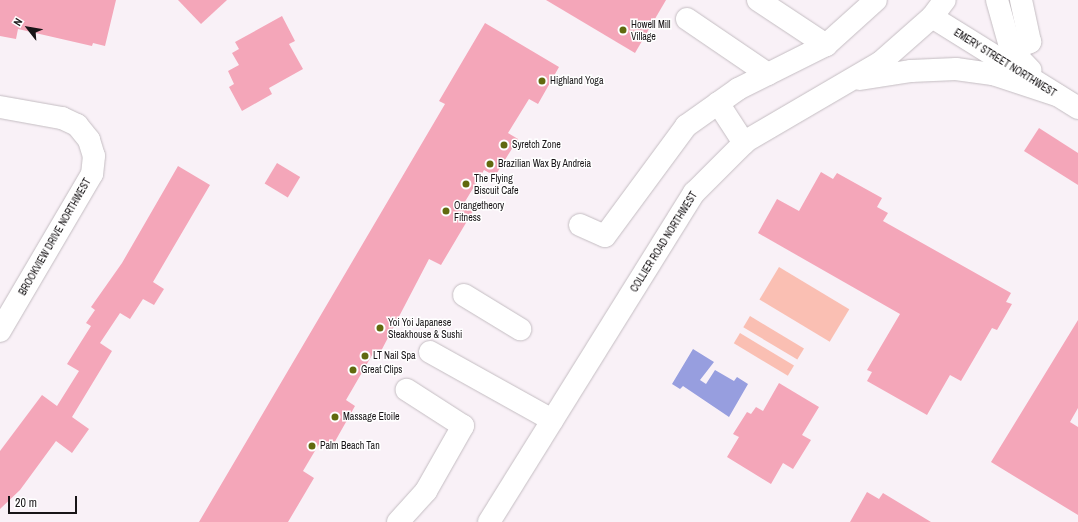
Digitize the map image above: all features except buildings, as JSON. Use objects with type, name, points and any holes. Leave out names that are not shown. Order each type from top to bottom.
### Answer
[{"type":"street","points":[[758,0],[826,45]]},
{"type":"street","points":[[997,0],[1011,50],[1057,96]]},
{"type":"street","points":[[1011,50],[1030,42],[1022,0]]},
{"type":"street","points":[[580,225],[605,236],[686,126],[718,103],[768,74],[826,45],[872,1]]},
{"type":"street","name":"COLLIER ROAD NORTHWEST","points":[[489,522],[694,193],[744,143],[880,62],[939,8]]},
{"type":"street","name":"EMERY STREET NORTHWEST","points":[[939,8],[1057,96],[1078,108]]},
{"type":"street","points":[[687,19],[768,74]]},
{"type":"street","points":[[847,82],[911,71],[956,69],[993,74],[1057,96]]},
{"type":"street","points":[[718,103],[744,143]]},
{"type":"street","name":"BROOKVIEW DRIVE NORTHWEST","points":[[0,107],[62,118],[77,125],[89,140],[94,156],[92,174],[0,331]]},
{"type":"street","points":[[464,296],[520,329]]},
{"type":"street","points":[[430,352],[552,420]]},
{"type":"street","points":[[398,522],[426,491],[463,426],[407,390]]},
{"type":"shaded area","points":[[779,267],[849,309],[830,342],[759,300]]},
{"type":"shaded area","points":[[750,316],[804,348],[797,360],[743,327]]},
{"type":"shaded area","points":[[740,333],[794,365],[788,376],[734,343]]},
{"type":"water","points":[[693,349],[714,362],[700,380],[706,384],[715,370],[734,381],[737,377],[748,384],[729,417],[683,386],[680,389],[672,384]]},
{"type":"place","name":"Howell Mill Village","points":[[623,30]]},
{"type":"place","name":"Highland Yoga","points":[[542,81]]},
{"type":"place","name":"Syretch Zone","points":[[504,145]]},
{"type":"place","name":"Brazilian Wax By Andreia","points":[[490,164]]},
{"type":"place","name":"The Flying Biscuit Cafe","points":[[466,184]]},
{"type":"place","name":"Orangetheory Fitness","points":[[446,211]]},
{"type":"place","name":"Yoi Yoi Japanese Steakhouse & Sushi","points":[[380,328]]},
{"type":"place","name":"LT Nail Spa","points":[[365,356]]},
{"type":"place","name":"Great Clips","points":[[353,370]]},
{"type":"place","name":"Massage Etoile","points":[[335,417]]},
{"type":"place","name":"Palm Beach Tan","points":[[312,446]]}]
